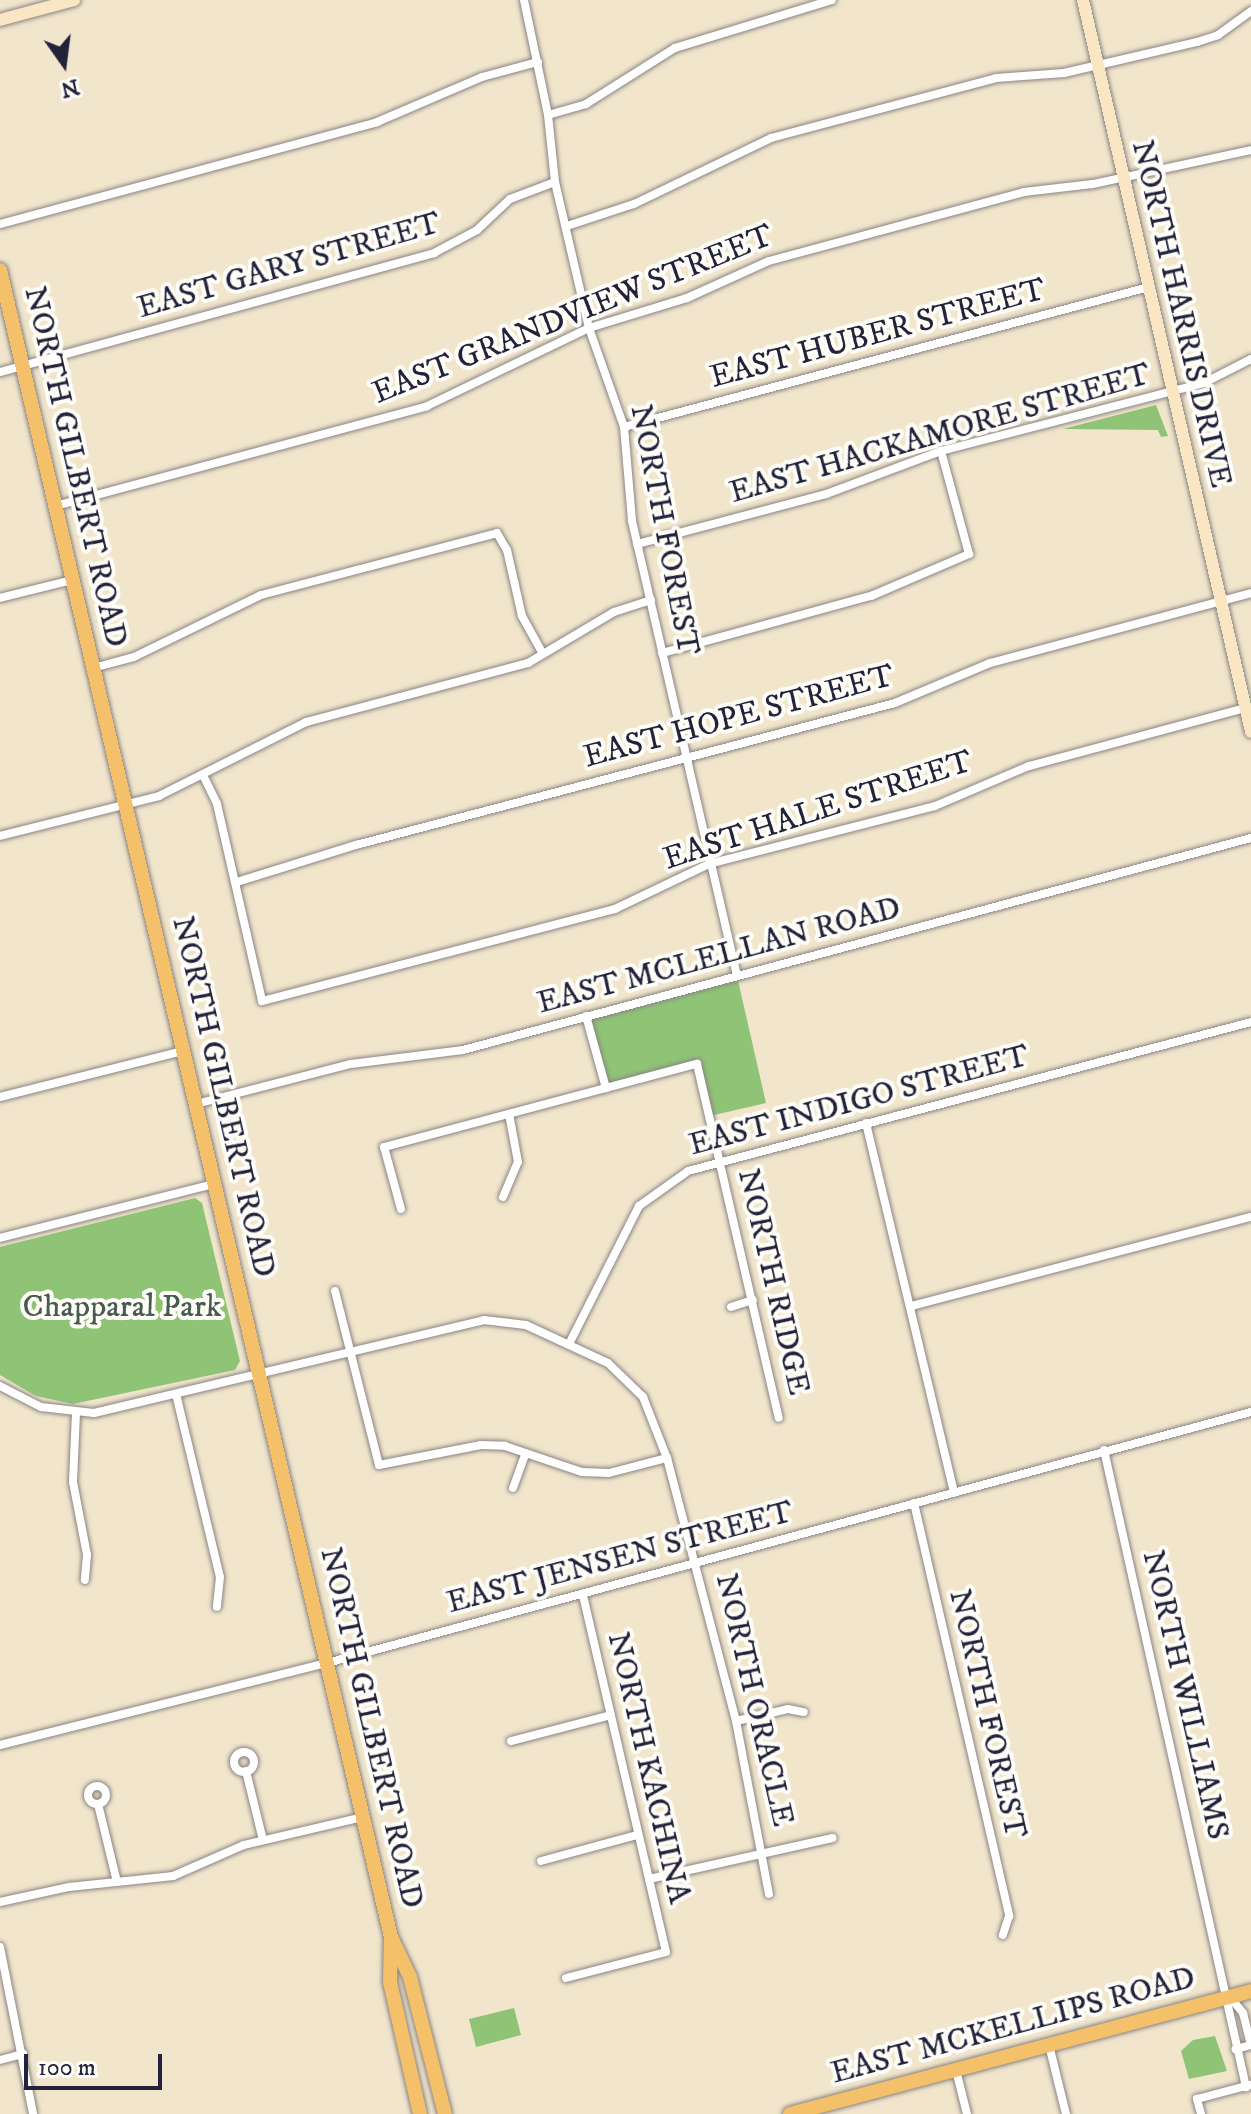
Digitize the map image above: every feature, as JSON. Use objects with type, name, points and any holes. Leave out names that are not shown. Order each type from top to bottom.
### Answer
[{"type":"main road","name":"NORTH GILBERT ROAD","points":[[0,270],[391,1937],[410,1977],[445,2114]]},
{"type":"main road","name":"NORTH GILBERT ROAD","points":[[391,1937],[390,1982],[420,2114]]},
{"type":"main road","name":"EAST MCKELLIPS ROAD","points":[[790,2114],[1251,1991]]},
{"type":"street","points":[[0,20],[74,0]]},
{"type":"street","name":"NORTH FOREST","points":[[524,0],[548,115],[555,182],[589,328],[624,427],[637,544],[737,976]]},
{"type":"street","points":[[548,115],[586,104],[675,48],[832,0]]},
{"type":"street","name":"NORTH HARRIS DRIVE","points":[[1083,0],[1145,288],[1172,391],[1219,602],[1248,707],[1251,732]]},
{"type":"street","points":[[567,226],[634,204],[771,138],[996,78],[1099,65],[1218,35],[1251,11]]},
{"type":"street","points":[[0,224],[377,122],[482,77],[538,62]]},
{"type":"street","name":"EAST GRANDVIEW STREET","points":[[55,506],[427,406],[589,328],[687,298],[769,261],[1024,192],[1122,177],[1251,150]]},
{"type":"street","name":"EAST GARY STREET","points":[[0,372],[434,253],[477,230],[510,199],[555,182]]},
{"type":"street","name":"EAST HUBER STREET","points":[[624,427],[1145,288]]},
{"type":"street","name":"EAST HACKAMORE STREET","points":[[637,544],[826,494],[941,451],[1204,383],[1251,359]]},
{"type":"street","points":[[662,653],[871,596],[969,554],[941,451]]},
{"type":"street","points":[[93,668],[134,657],[261,595],[497,533],[507,550],[516,599],[543,654]]},
{"type":"street","points":[[0,598],[72,580]]},
{"type":"street","name":"EAST HOPE STREET","points":[[237,882],[356,845],[895,703],[990,663],[1251,593]]},
{"type":"street","points":[[0,836],[125,804],[203,775],[306,722],[515,668],[614,612],[651,600]]},
{"type":"street","name":"EAST HALE STREET","points":[[237,882],[262,1001],[615,909],[709,864],[935,806],[1029,766],[1248,707]]},
{"type":"street","points":[[203,775],[217,804],[237,882]]},
{"type":"street","name":"EAST MCLELLAN ROAD","points":[[196,1104],[351,1064],[463,1050],[1251,838]]},
{"type":"street","points":[[401,1209],[384,1147],[606,1088],[586,1016]]},
{"type":"street","name":"EAST INDIGO STREET","points":[[569,1344],[639,1206],[663,1184],[721,1160],[1251,1022]]},
{"type":"street","points":[[0,1097],[183,1051]]},
{"type":"street","name":"NORTH RIDGE","points":[[606,1088],[697,1064],[779,1418]]},
{"type":"street","points":[[503,1197],[518,1162],[509,1114]]},
{"type":"street","points":[[866,1123],[954,1493]]},
{"type":"street","points":[[0,1238],[214,1184]]},
{"type":"street","points":[[911,1306],[1251,1217]]},
{"type":"street","points":[[335,1291],[379,1465],[481,1445],[526,1453],[582,1472],[609,1473],[667,1458]]},
{"type":"street","points":[[731,1307],[753,1300]]},
{"type":"street","points":[[0,1386],[41,1407],[76,1413],[176,1394],[484,1320],[526,1325],[569,1344],[629,1380],[649,1410],[667,1458],[696,1560]]},
{"type":"street","points":[[176,1394],[220,1577],[217,1607]]},
{"type":"street","name":"EAST JENSEN STREET","points":[[0,1745],[327,1663],[696,1560],[1251,1412]]},
{"type":"street","points":[[76,1413],[73,1482],[87,1555],[85,1580]]},
{"type":"street","name":"NORTH WILLIAMS","points":[[1104,1450],[1230,1997],[1227,2017],[1248,2086]]},
{"type":"street","points":[[513,1488],[526,1453]]},
{"type":"street","name":"NORTH FOREST","points":[[914,1503],[1009,1916],[1003,1935]]},
{"type":"street","name":"NORTH ORACLE","points":[[696,1560],[765,1851],[769,1894]]},
{"type":"street","name":"NORTH KACHINA","points":[[566,1978],[666,1952],[583,1594]]},
{"type":"street","points":[[736,1721],[788,1709],[804,1712]]},
{"type":"street","points":[[511,1741],[611,1715]]},
{"type":"street","points":[[246,1771],[263,1840]]},
{"type":"street","points":[[98,1804],[117,1882]]},
{"type":"street","points":[[0,1902],[183,1873],[263,1840],[363,1817]]},
{"type":"street","points":[[541,1861],[637,1835]]},
{"type":"street","points":[[649,1879],[832,1838]]},
{"type":"street","points":[[0,1947],[33,2114]]},
{"type":"street","name":"NORTH WILLIAMS","points":[[1230,1997],[1243,2013],[1251,2045]]},
{"type":"street","points":[[1049,2045],[1066,2114]]},
{"type":"street","points":[[1236,2049],[1251,2045]]},
{"type":"street","points":[[0,2060],[23,2054]]},
{"type":"street","points":[[956,2070],[967,2114]]},
{"type":"street","points":[[1201,2114],[1197,2099],[1248,2086]]},
{"type":"green space","points":[[1156,405],[1168,436],[1161,437],[1158,430],[1063,429]]},
{"type":"green space","points":[[737,976],[766,1103],[710,1116],[696,1064],[606,1088],[586,1016]]},
{"type":"green space","name":"Chapparal Park","points":[[195,1198],[202,1203],[240,1361],[235,1370],[73,1404],[36,1396],[0,1375],[0,1247]]},
{"type":"green space","points":[[514,2008],[521,2035],[476,2047],[469,2019]]},
{"type":"green space","points":[[1215,2036],[1227,2071],[1189,2079],[1181,2051],[1193,2040]]}]
